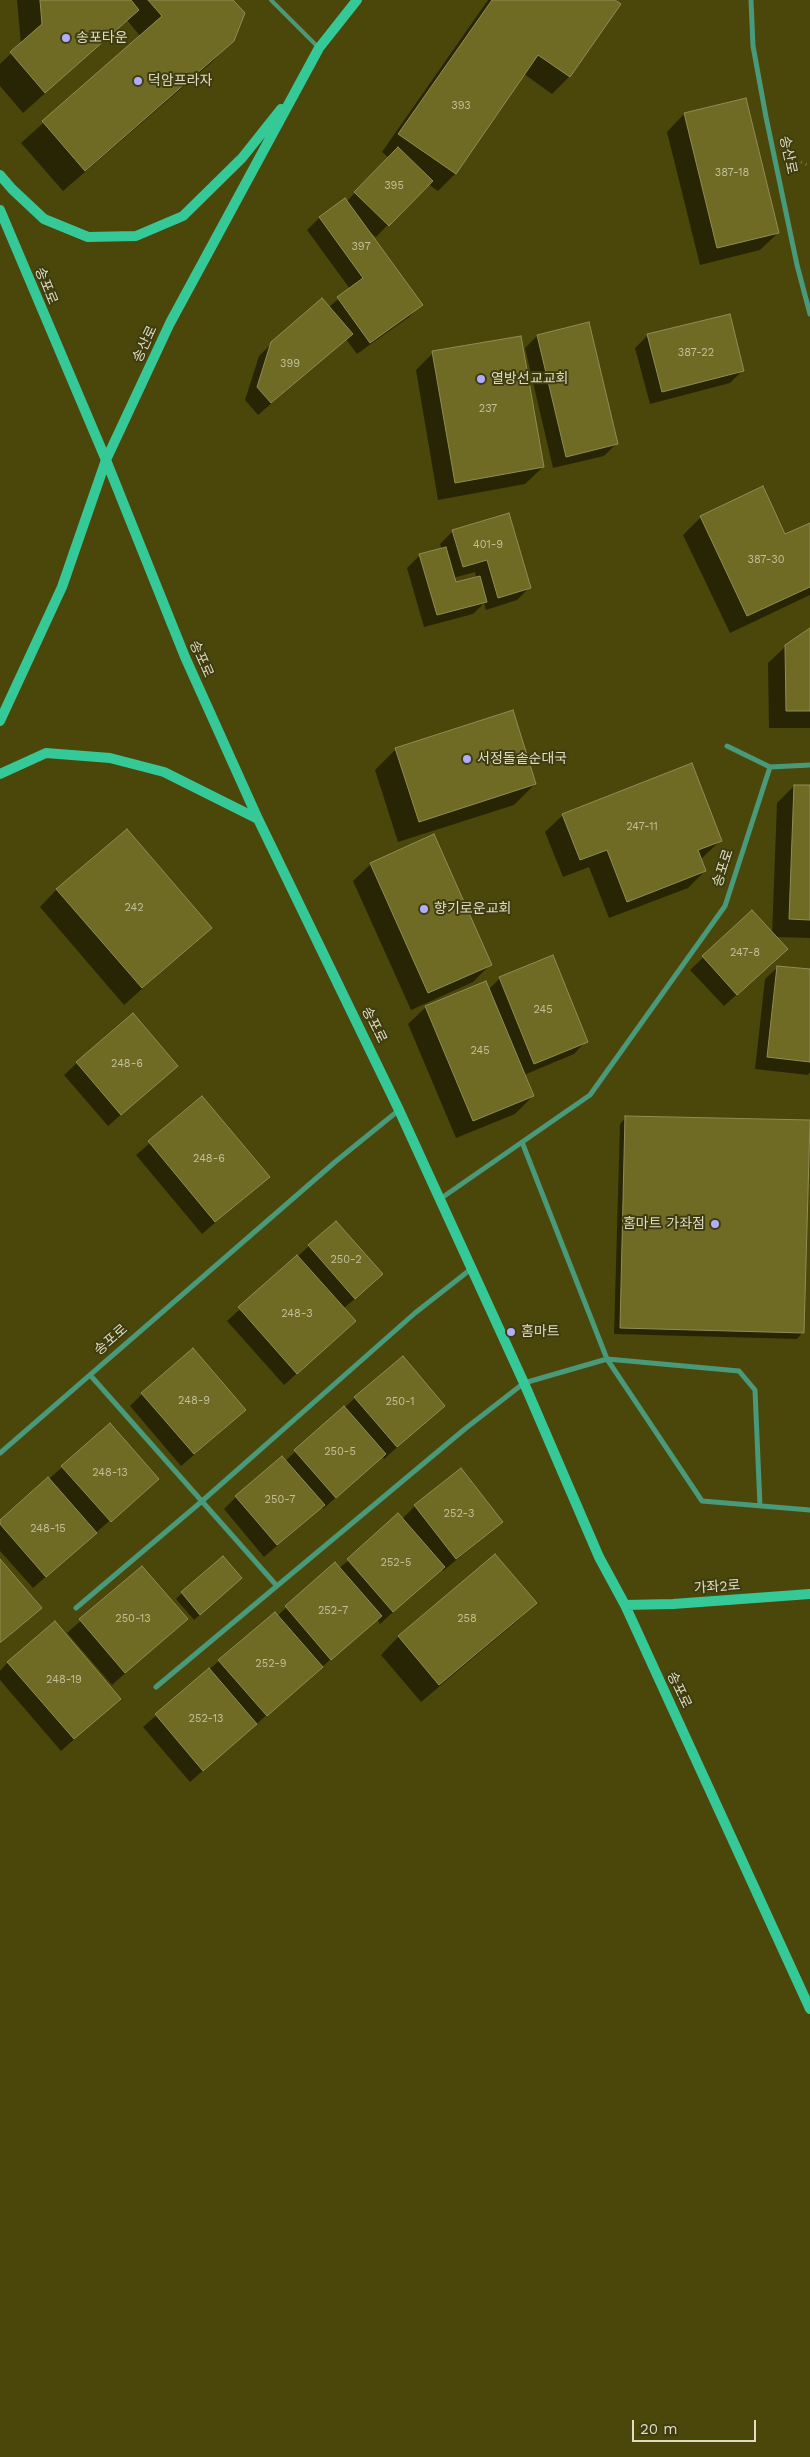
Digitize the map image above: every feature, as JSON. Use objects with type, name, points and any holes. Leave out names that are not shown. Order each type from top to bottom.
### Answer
[{"type":"street","name":"송산로","points":[[0,720],[62,587],[106,460],[170,323],[319,48],[357,0]]},
{"type":"street","name":"송산로","points":[[751,0],[753,46],[764,108],[797,265],[810,314]]},
{"type":"street","points":[[0,175],[12,189],[44,218],[88,237],[136,236],[183,216],[242,158],[299,87]]},
{"type":"street","name":"송포로","points":[[0,210],[106,460],[185,657],[258,819],[399,1110],[524,1384],[599,1557],[625,1605],[810,2009]]},
{"type":"street","points":[[727,746],[770,767],[810,764]]},
{"type":"street","points":[[0,774],[46,753],[110,758],[164,772],[258,819]]},
{"type":"street","name":"송포로","points":[[440,1199],[590,1095],[725,906],[770,767]]},
{"type":"street","name":"송포로","points":[[0,1453],[91,1376],[335,1162],[399,1110]]},
{"type":"street","points":[[522,1142],[607,1359],[702,1501],[810,1510]]},
{"type":"street","points":[[76,1608],[201,1502],[415,1313],[472,1268]]},
{"type":"street","points":[[156,1687],[466,1428],[524,1384],[607,1359],[740,1371],[755,1390],[760,1506]]},
{"type":"street","name":"송포로","points":[[91,1376],[277,1586]]},
{"type":"street","name":"가좌2로","points":[[625,1605],[673,1604],[810,1594]]},
{"type":"lane","points":[[271,0],[319,48]]},
{"type":"building","name":"송포타운","points":[[40,0],[131,0],[139,10],[45,93],[10,52],[42,24]]},
{"type":"building","name":"덕암프라자","points":[[148,0],[233,0],[245,13],[234,41],[85,171],[42,121],[162,16]]},
{"type":"building","points":[[492,0],[615,0],[621,4],[570,77],[538,55],[456,174],[398,134]]},
{"type":"building","points":[[746,98],[779,233],[717,248],[684,113]]},
{"type":"building","points":[[398,147],[433,181],[389,226],[354,192]]},
{"type":"building","points":[[345,198],[423,305],[370,343],[337,297],[363,278],[319,217]]},
{"type":"building","points":[[322,298],[353,334],[271,403],[257,387],[271,342]]},
{"type":"building","points":[[730,314],[744,371],[662,392],[647,334]]},
{"type":"building","points":[[589,322],[618,444],[566,457],[537,335]]},
{"type":"building","points":[[521,336],[544,467],[455,483],[432,351]]},
{"type":"building","points":[[763,486],[785,534],[810,523],[810,587],[747,616],[700,516]]},
{"type":"building","points":[[509,513],[531,588],[498,598],[487,560],[463,567],[452,530]]},
{"type":"building","points":[[446,547],[456,582],[480,576],[487,602],[437,615],[419,554]]},
{"type":"building","points":[[810,628],[810,711],[786,711],[785,645]]},
{"type":"building","points":[[513,710],[536,784],[419,822],[395,748]]},
{"type":"building","points":[[692,763],[722,841],[698,850],[706,871],[627,902],[607,850],[580,860],[562,814]]},
{"type":"building","points":[[794,785],[810,785],[810,920],[789,919]]},
{"type":"building","points":[[127,829],[212,928],[142,988],[56,889]]},
{"type":"building","points":[[434,834],[492,965],[428,993],[370,863]]},
{"type":"building","points":[[752,910],[788,949],[737,995],[702,956]]},
{"type":"building","points":[[553,955],[588,1042],[534,1064],[499,977]]},
{"type":"building","points":[[777,966],[810,969],[810,1062],[767,1057]]},
{"type":"building","points":[[486,981],[534,1096],[473,1121],[425,1006]]},
{"type":"building","points":[[133,1013],[178,1066],[121,1115],[76,1062]]},
{"type":"building","points":[[202,1096],[270,1177],[215,1222],[148,1141]]},
{"type":"building","name":"홈마트 가좌점","points":[[625,1116],[810,1120],[804,1333],[620,1328]]},
{"type":"building","points":[[336,1221],[383,1274],[355,1299],[308,1245]]},
{"type":"building","points":[[297,1255],[356,1321],[297,1374],[238,1307]]},
{"type":"building","points":[[193,1348],[246,1410],[194,1454],[141,1393]]},
{"type":"building","points":[[403,1356],[445,1406],[397,1447],[354,1397]]},
{"type":"building","points":[[344,1406],[386,1454],[336,1498],[294,1450]]},
{"type":"building","points":[[110,1423],[159,1479],[111,1522],[61,1466]]},
{"type":"building","points":[[282,1456],[325,1505],[277,1545],[235,1496]]},
{"type":"building","points":[[461,1468],[503,1522],[456,1559],[414,1505]]},
{"type":"building","points":[[48,1477],[97,1533],[46,1577],[0,1524],[0,1520]]},
{"type":"building","points":[[398,1513],[445,1567],[393,1612],[347,1559]]},
{"type":"building","points":[[495,1554],[537,1603],[439,1685],[398,1636]]},
{"type":"building","points":[[223,1556],[242,1578],[200,1615],[181,1592]]},
{"type":"building","points":[[0,1559],[42,1608],[0,1643]]},
{"type":"building","points":[[335,1562],[382,1616],[331,1660],[285,1606]]},
{"type":"building","points":[[142,1566],[188,1619],[125,1673],[79,1619]]},
{"type":"building","points":[[275,1612],[323,1667],[267,1716],[218,1660]]},
{"type":"building","points":[[55,1621],[121,1699],[74,1739],[7,1662]]},
{"type":"building","points":[[209,1668],[257,1724],[203,1771],[155,1714]]},
{"type":"place","name":"송포타운","points":[[66,38]]},
{"type":"place","name":"덕암프라자","points":[[138,81]]},
{"type":"place","name":"열방선교교회","points":[[481,379]]},
{"type":"place","name":"서정돌솥순대국","points":[[467,759]]},
{"type":"place","name":"향기로운교회","points":[[424,909]]},
{"type":"place","name":"홈마트 가좌점","points":[[715,1224]]},
{"type":"place","name":"홈마트","points":[[511,1332]]}]
